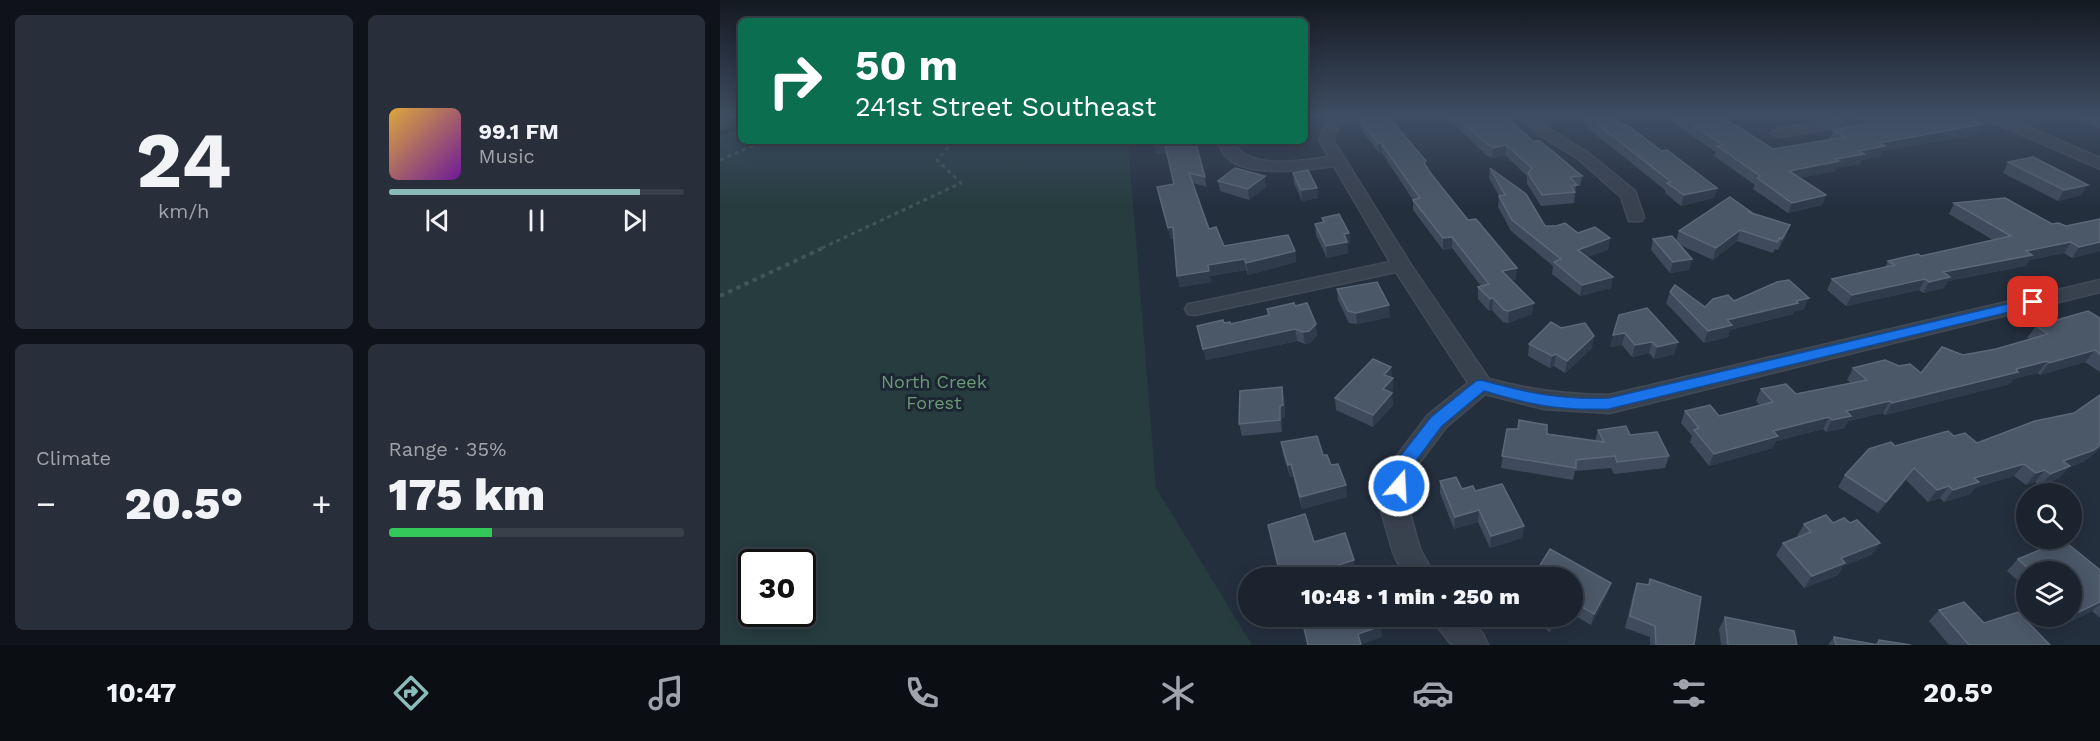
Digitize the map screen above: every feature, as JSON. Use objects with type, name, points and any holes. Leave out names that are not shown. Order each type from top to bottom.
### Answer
[{"type":"street","points":[[1227,146],[1234,156],[1258,164],[1285,166],[1338,161]]},
{"type":"street","points":[[1329,146],[1401,265],[1481,385],[1525,398],[1569,405],[1609,404],[2100,286]]},
{"type":"street","points":[[1567,146],[1582,155],[1629,195],[1635,217]]},
{"type":"street","points":[[2059,146],[2100,164]]},
{"type":"street","points":[[1195,309],[1401,265]]},
{"type":"street","points":[[1415,567],[1407,552],[1394,507],[1404,464],[1437,421],[1481,385]]},
{"type":"street","points":[[1457,627],[1472,645]]},
{"type":"path","points":[[720,160],[752,146]]},
{"type":"path","points":[[720,296],[961,183],[937,160],[949,146]]},
{"type":"green space","name":"North Creek Forest","points":[[720,146],[1128,146],[1156,488],[1238,622],[1238,627],[1241,627],[1252,645],[720,645]]},
{"type":"building","points":[[1165,146],[1196,146],[1205,177],[1189,173],[1209,229],[1216,227],[1224,246],[1288,235],[1295,251],[1246,263],[1244,259],[1208,265],[1209,271],[1177,276],[1173,227],[1168,228],[1157,187],[1174,184]]},
{"type":"building","points":[[1383,146],[1413,146],[1426,161],[1424,163],[1432,175],[1468,220],[1476,219],[1517,268],[1502,271],[1534,303],[1509,311],[1504,310],[1493,298],[1490,299],[1478,287],[1489,284],[1452,237],[1443,238],[1413,200],[1420,198]]},
{"type":"building","points":[[1507,146],[1546,146],[1582,176],[1570,177],[1577,185],[1571,186],[1575,192],[1542,195],[1528,173],[1532,168]]},
{"type":"building","points":[[1625,146],[1655,146],[1662,151],[1667,150],[1717,188],[1684,195],[1667,183],[1671,182]]},
{"type":"building","points":[[1717,146],[1768,146],[1773,149],[1790,146],[1884,146],[1859,151],[1864,154],[1836,159],[1839,161],[1789,171],[1826,195],[1792,203],[1757,178],[1760,176]]},
{"type":"building","points":[[2033,157],[2088,185],[2064,190],[2008,162]]},
{"type":"building","points":[[1235,168],[1265,176],[1248,189],[1218,181]]},
{"type":"building","points":[[1490,168],[1526,194],[1545,226],[1565,223],[1578,233],[1595,227],[1610,238],[1578,250],[1613,277],[1582,285],[1554,262],[1561,259],[1512,220],[1499,196],[1505,195]]},
{"type":"building","points":[[1308,170],[1317,188],[1301,190],[1293,173]]},
{"type":"building","points":[[1730,197],[1751,212],[1748,212],[1790,225],[1782,239],[1780,238],[1777,242],[1740,230],[1716,248],[1679,231]]},
{"type":"building","points":[[2005,198],[2052,224],[2058,223],[2066,226],[2100,219],[2100,242],[2079,247],[2071,242],[2026,251],[2032,255],[1943,272],[1950,277],[1929,282],[1925,279],[1852,295],[1832,279],[1895,265],[1888,261],[2011,236],[1954,203]]},
{"type":"building","points":[[1339,214],[1349,233],[1344,234],[1347,242],[1326,246],[1315,224],[1324,222],[1322,218]]},
{"type":"building","points":[[1672,236],[1692,259],[1673,262],[1653,239]]},
{"type":"building","points":[[1789,280],[1809,298],[1796,301],[1798,303],[1727,320],[1732,325],[1708,331],[1670,292],[1675,285],[1705,307],[1713,299],[1728,295],[1734,301],[1777,282]]},
{"type":"building","points":[[1377,282],[1389,305],[1356,313],[1348,311],[1337,289]]},
{"type":"building","points":[[1294,303],[1295,306],[1307,303],[1316,324],[1309,331],[1303,332],[1295,329],[1203,349],[1197,326],[1223,320],[1224,323],[1230,322],[1231,324],[1269,315],[1267,309]]},
{"type":"building","points":[[1647,308],[1678,342],[1657,347],[1652,342],[1635,345],[1625,333],[1613,335],[1619,315]]},
{"type":"building","points":[[2088,311],[2100,318],[2100,354],[2095,350],[2049,363],[2047,361],[2016,369],[2018,372],[1892,403],[1890,401],[1846,411],[1851,416],[1832,420],[1829,417],[1773,431],[1778,436],[1714,454],[1694,430],[1699,428],[1685,411],[1710,405],[1719,416],[1773,402],[1761,389],[1786,384],[1796,394],[1867,380],[1853,368],[1885,360],[1899,366],[1910,364],[1921,373],[1942,347],[1963,355],[1996,349],[2048,334],[2036,326]]},
{"type":"building","points":[[1551,322],[1561,328],[1585,323],[1594,336],[1567,361],[1556,354],[1552,356],[1529,344]]},
{"type":"building","points":[[1373,359],[1391,367],[1384,375],[1393,378],[1383,389],[1392,393],[1373,415],[1335,398]]},
{"type":"building","points":[[1282,387],[1283,405],[1280,406],[1280,420],[1239,424],[1240,391]]},
{"type":"building","points":[[2100,395],[2100,445],[2094,450],[2063,461],[2070,466],[2050,474],[2045,470],[2036,473],[2024,464],[1974,478],[1979,482],[1953,490],[1949,486],[1937,490],[1914,468],[1886,502],[1845,475],[1869,449],[1891,442],[1895,446],[1948,431],[1954,436],[1965,433],[1977,443],[2035,421],[2074,413]]},
{"type":"building","points":[[1519,420],[1547,425],[1547,434],[1604,442],[1598,430],[1626,426],[1630,435],[1657,432],[1669,456],[1617,462],[1615,456],[1576,460],[1576,468],[1502,456],[1507,429],[1518,429]]},
{"type":"building","points":[[1317,436],[1323,455],[1327,455],[1331,465],[1338,464],[1346,485],[1300,497],[1291,464],[1288,465],[1281,442]]},
{"type":"building","points":[[1456,477],[1462,489],[1473,486],[1475,491],[1502,484],[1524,526],[1491,536],[1479,510],[1455,517],[1440,481]]},
{"type":"building","points":[[1305,514],[1314,542],[1345,533],[1354,560],[1332,567],[1278,567],[1268,525]]},
{"type":"building","points":[[1826,515],[1833,523],[1844,518],[1850,523],[1857,520],[1880,543],[1841,558],[1845,563],[1812,576],[1783,543],[1811,532],[1804,524]]},
{"type":"building","points":[[1550,549],[1582,567],[1539,567]]},
{"type":"building","points":[[2042,549],[2074,549],[2100,570],[2100,602],[2082,611],[2082,561],[2020,561],[2018,559]]},
{"type":"building","points":[[1583,567],[1611,583],[1594,614],[1583,608]]},
{"type":"building","points":[[1650,579],[1701,597],[1694,645],[1656,645],[1655,626],[1630,616],[1637,583],[1649,585]]},
{"type":"building","points":[[1964,602],[1984,623],[2016,613],[2016,627],[2033,627],[2050,645],[1969,645],[1939,610]]},
{"type":"building","points":[[1725,617],[1794,631],[1797,645],[1728,645]]},
{"type":"building","points":[[1304,627],[1378,627],[1358,634],[1361,645],[1308,645]]},
{"type":"building","points":[[1834,637],[1878,645],[1836,645]]},
{"type":"building","points":[[1879,640],[1911,645],[1878,645]]},
{"type":"route","points":[[1399,486],[1404,464],[1437,421],[1481,385],[1525,398],[1569,405],[1609,404],[2033,302]]}]
